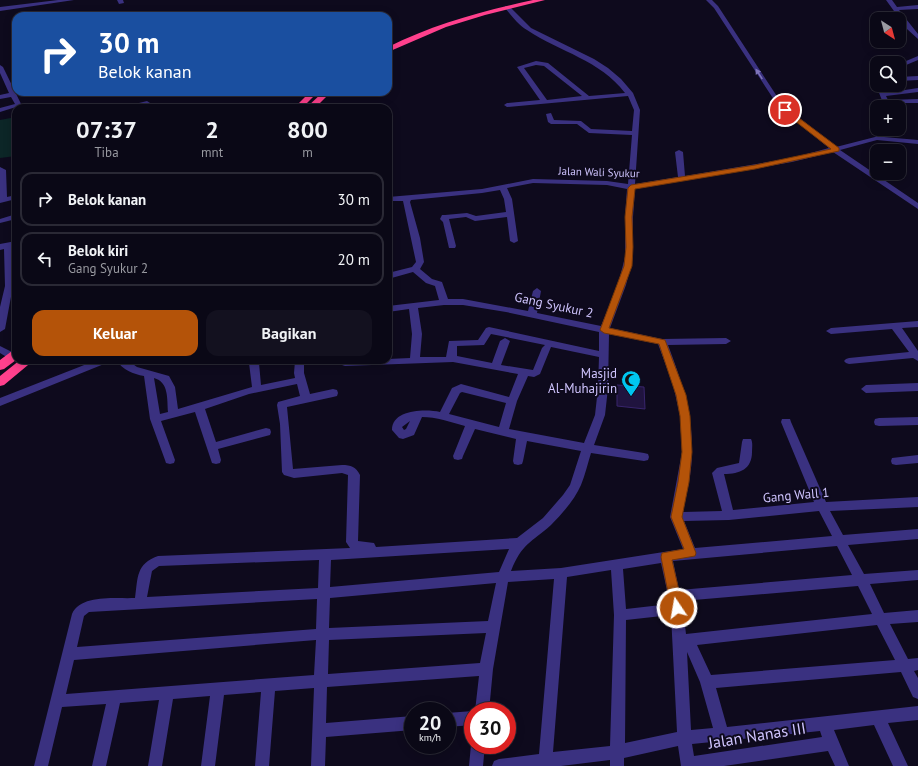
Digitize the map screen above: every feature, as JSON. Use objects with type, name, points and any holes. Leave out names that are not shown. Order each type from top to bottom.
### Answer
[{"type":"highway","points":[[392,40],[428,25],[518,0]]},
{"type":"highway","points":[[392,48],[438,28],[507,3],[542,0]]},
{"type":"highway","points":[[302,104],[310,96]]},
{"type":"highway","points":[[314,104],[323,96]]},
{"type":"highway","points":[[0,366],[12,357]]},
{"type":"highway","points":[[0,382],[23,364]]},
{"type":"street","points":[[0,9],[70,0]]},
{"type":"street","points":[[709,0],[716,7],[780,105],[790,115],[840,149],[870,167]]},
{"type":"street","points":[[716,0],[722,6],[787,104],[798,115],[840,149],[918,207]]},
{"type":"street","points":[[889,0],[909,28],[918,37]]},
{"type":"street","points":[[483,702],[486,669],[503,577],[512,554],[520,543],[547,521],[567,498],[575,486],[587,448],[600,415],[603,388],[604,330],[628,266],[630,247],[628,217],[637,110],[631,94],[605,68],[528,28],[507,3]]},
{"type":"street","points":[[895,9],[918,7]]},
{"type":"street","points":[[906,63],[918,58]]},
{"type":"street","points":[[545,102],[520,67],[536,63],[546,64],[588,98]]},
{"type":"street","points":[[1,72],[12,91]]},
{"type":"street","points":[[906,79],[918,78]]},
{"type":"street","points":[[0,86],[8,84]]},
{"type":"street","points":[[890,100],[918,90]]},
{"type":"street","points":[[0,97],[12,94]]},
{"type":"street","points":[[507,105],[631,94]]},
{"type":"street","points":[[906,101],[918,101]]},
{"type":"street","points":[[142,104],[147,103]]},
{"type":"street","points":[[0,110],[12,108]]},
{"type":"street","points":[[549,114],[550,122],[552,123],[579,122],[589,131],[635,133]]},
{"type":"street","points":[[877,138],[918,142],[918,135]]},
{"type":"street","name":"Jalan Wali Syukur","points":[[392,199],[462,193],[534,182],[606,183],[631,188],[755,167],[840,149],[877,138]]},
{"type":"street","points":[[679,152],[682,179]]},
{"type":"street","points":[[0,169],[2,170],[2,200],[12,198]]},
{"type":"street","points":[[890,180],[918,200]]},
{"type":"street","points":[[502,187],[508,199],[514,240]]},
{"type":"street","points":[[392,275],[416,269],[420,262],[419,252],[406,202],[408,198]]},
{"type":"street","points":[[452,246],[447,221],[444,219],[445,217],[468,215],[471,219],[474,219],[509,214]]},
{"type":"street","points":[[0,222],[12,220]]},
{"type":"street","points":[[0,329],[3,304],[9,286],[8,245]]},
{"type":"street","points":[[416,269],[429,281],[439,284],[444,302]]},
{"type":"street","points":[[532,315],[537,291]]},
{"type":"street","name":"Gang Syukur 2","points":[[392,309],[444,302],[463,302],[490,306],[662,342],[726,341]]},
{"type":"street","points":[[413,306],[417,334],[416,360]]},
{"type":"street","points":[[831,331],[918,324]]},
{"type":"street","points":[[896,326],[917,357]]},
{"type":"street","points":[[392,362],[449,360],[452,356],[452,343],[481,343],[489,330],[603,356]]},
{"type":"street","points":[[496,366],[505,341]]},
{"type":"street","points":[[662,342],[678,384],[685,416],[687,452],[676,517],[691,553]]},
{"type":"street","points":[[453,359],[534,374],[537,372],[547,348]]},
{"type":"street","points":[[0,349],[12,354]]},
{"type":"street","points":[[849,361],[917,357]]},
{"type":"street","points":[[0,402],[96,364]]},
{"type":"street","points":[[125,364],[130,369],[149,374],[157,374],[164,377],[168,382],[173,414]]},
{"type":"street","points":[[254,364],[257,389]]},
{"type":"street","points":[[300,364],[299,374],[306,398]]},
{"type":"street","points":[[503,432],[512,401],[524,373]]},
{"type":"street","points":[[149,374],[155,419],[170,460]]},
{"type":"street","points":[[155,419],[200,407],[246,391],[301,380]]},
{"type":"street","points":[[866,389],[918,387]]},
{"type":"street","points":[[443,416],[456,390],[461,388],[512,401]]},
{"type":"street","points":[[333,394],[306,398],[282,405],[285,424],[288,472],[294,474],[342,469],[352,471],[354,476],[352,542],[355,546],[361,547],[381,546],[406,550]]},
{"type":"street","points":[[200,407],[216,460]]},
{"type":"street","points":[[418,414],[443,416],[471,425],[522,436],[644,457]]},
{"type":"street","points":[[879,422],[918,421]]},
{"type":"street","points":[[786,422],[822,507],[838,540],[861,580],[918,692]]},
{"type":"street","points":[[458,456],[471,425]]},
{"type":"street","points":[[212,448],[266,432]]},
{"type":"street","points":[[518,461],[522,436]]},
{"type":"street","points":[[729,515],[718,473],[722,470],[740,469],[744,466],[746,463],[747,442]]},
{"type":"street","points":[[896,461],[918,459]]},
{"type":"street","name":"Gang Wall 1","points":[[676,517],[729,515],[822,507],[918,502]]},
{"type":"street","points":[[41,766],[78,614],[82,609],[88,606],[324,593],[561,573],[691,553],[918,534]]},
{"type":"street","points":[[140,604],[146,569],[151,564],[158,561],[325,555],[520,543]]},
{"type":"street","points":[[318,766],[325,555]]},
{"type":"street","points":[[666,557],[684,641],[684,738],[688,765]]},
{"type":"street","points":[[617,565],[620,615],[617,759]]},
{"type":"street","points":[[545,764],[561,573]]},
{"type":"street","points":[[620,615],[675,602],[861,580],[918,575]]},
{"type":"street","points":[[684,641],[918,616]]},
{"type":"street","points":[[68,654],[322,634],[494,627]]},
{"type":"street","points":[[684,641],[707,682],[722,734]]},
{"type":"street","points":[[707,682],[918,664]]},
{"type":"street","points":[[57,701],[486,669]]},
{"type":"street","points":[[262,766],[269,684]]},
{"type":"street","points":[[208,766],[218,689]]},
{"type":"street","points":[[155,766],[167,693]]},
{"type":"street","points":[[99,766],[114,697]]},
{"type":"street","points":[[499,766],[617,759],[684,738],[918,713]]},
{"type":"street","points":[[878,717],[901,766]]},
{"type":"street","points":[[319,730],[404,724]]},
{"type":"street","points":[[824,724],[842,766]]},
{"type":"street","name":"Jalan Nanas III","points":[[688,765],[832,743]]},
{"type":"street","points":[[476,766],[477,754]]},
{"type":"green space","points":[[12,118],[12,156],[0,158],[0,120]]},
{"type":"building","name":"Masjid Al-Muhajirin","points":[[617,385],[644,387],[645,409],[617,406]]},
{"type":"place","name":"Masjid Al-Muhajirin","points":[[631,397]]},
{"type":"route","points":[[677,608],[666,557],[691,553],[676,517],[687,452],[685,416],[681,395],[662,342],[649,338],[604,330],[628,266],[630,247],[628,217],[631,188],[792,160],[836,149],[785,110]]}]
